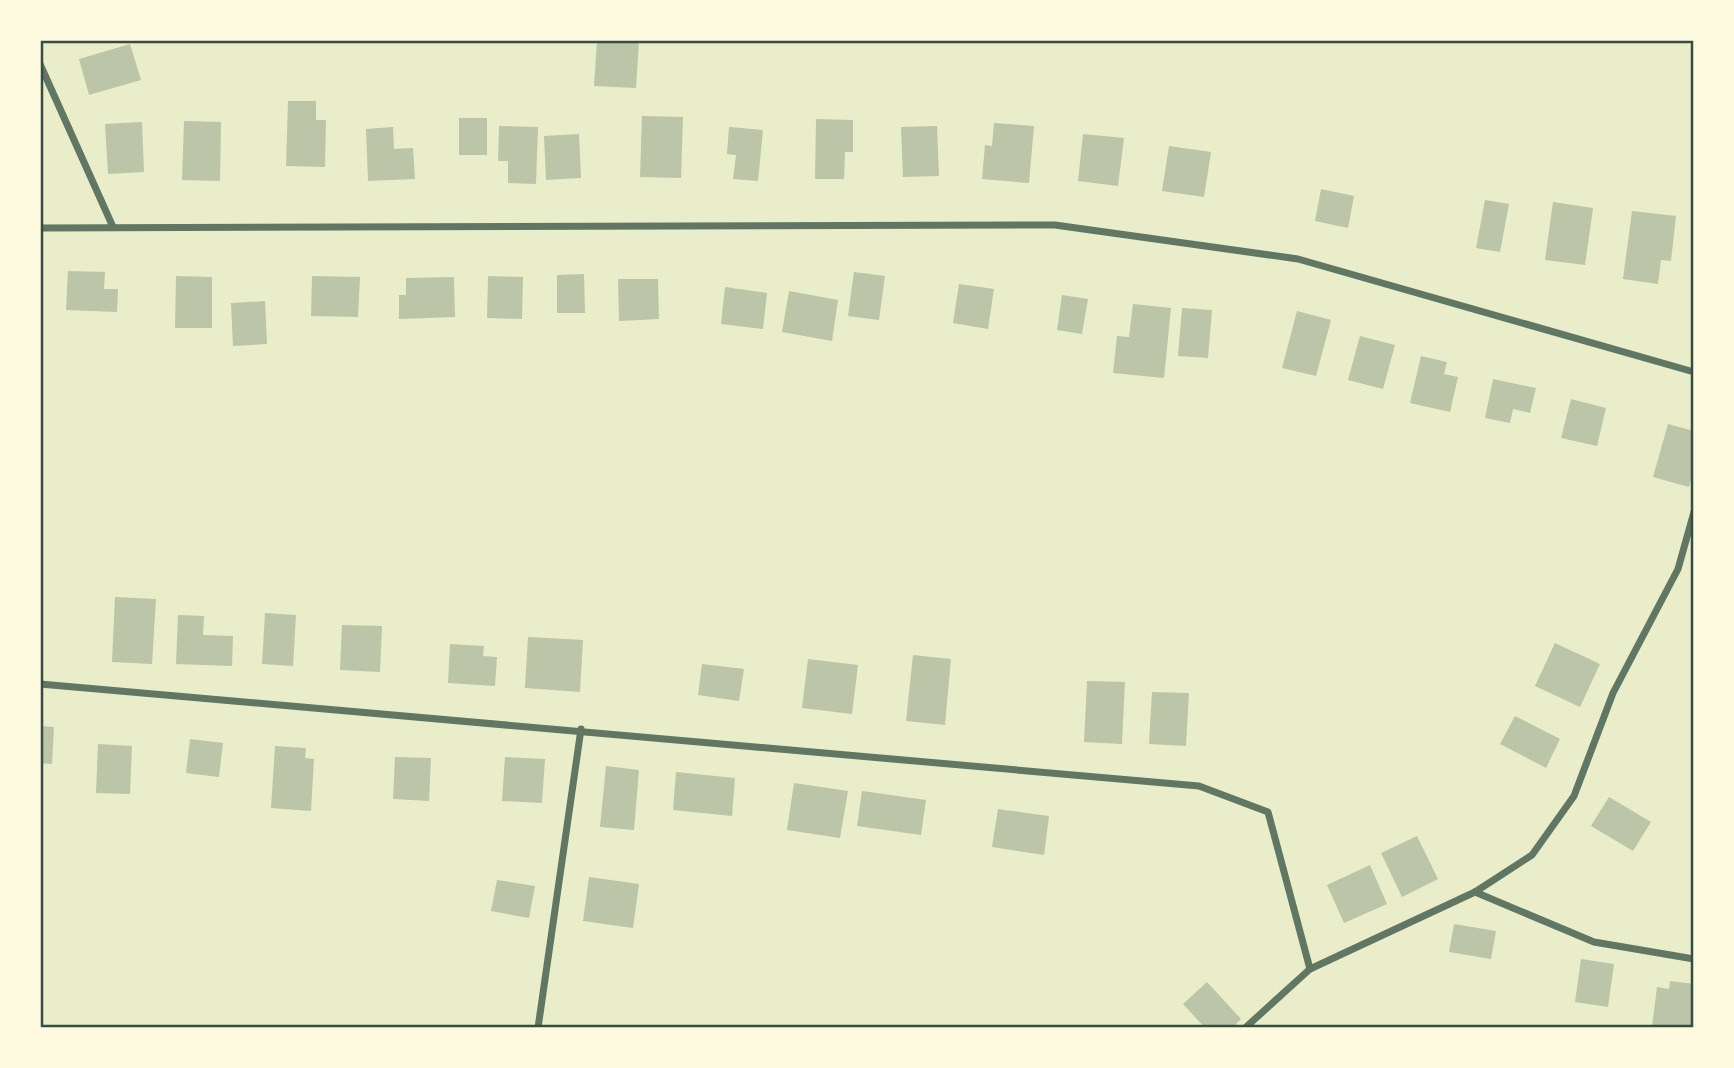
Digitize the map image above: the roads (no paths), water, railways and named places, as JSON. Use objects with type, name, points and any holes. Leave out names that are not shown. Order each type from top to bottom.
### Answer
[{"type":"street","points":[[40,64],[113,227]]},
{"type":"street","points":[[40,228],[1055,225],[1298,259],[1694,372]]},
{"type":"street","points":[[1245,1028],[1310,969],[1475,892],[1532,855],[1574,796],[1613,693],[1678,569],[1694,512]]},
{"type":"street","points":[[40,684],[581,729],[1199,786],[1268,812],[1310,969]]},
{"type":"street","points":[[538,1028],[581,729]]},
{"type":"street","points":[[1475,892],[1594,942],[1694,959]]}]
